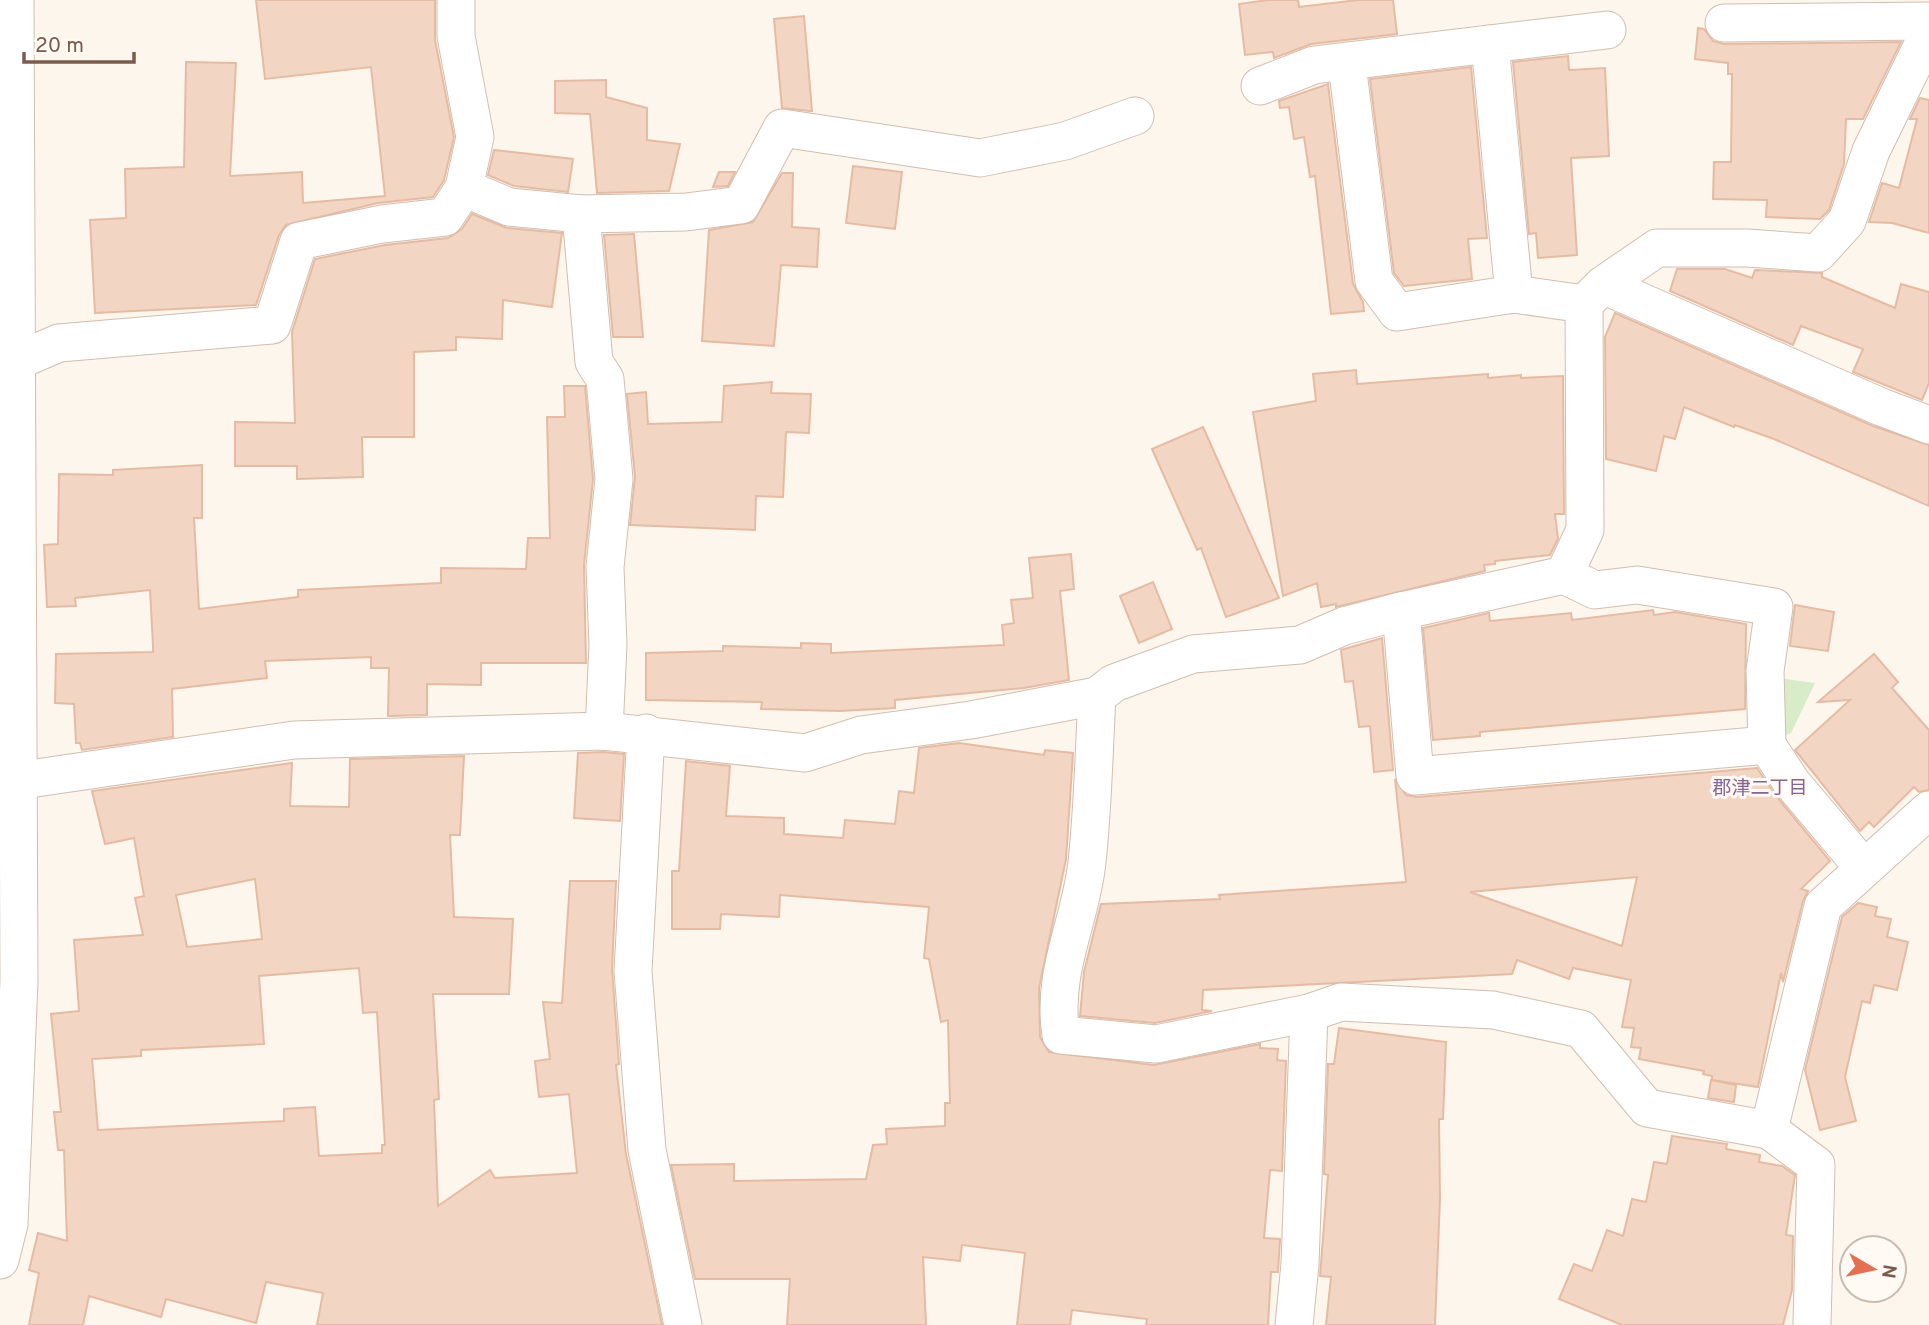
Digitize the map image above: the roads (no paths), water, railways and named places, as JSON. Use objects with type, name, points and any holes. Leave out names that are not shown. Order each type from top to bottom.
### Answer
[{"type":"street","points":[[19,360],[59,343],[272,325],[299,241],[382,225],[445,217],[464,188],[475,137],[456,36],[456,0]]},
{"type":"street","points":[[0,1259],[9,1224],[19,981],[11,758],[19,360],[10,19]]},
{"type":"street","points":[[1724,23],[1929,21]]},
{"type":"street","points":[[1260,86],[1314,65],[1347,64],[1607,30]]},
{"type":"street","points":[[1593,295],[1657,248],[1747,248],[1818,253],[1847,221],[1871,150],[1929,32]]},
{"type":"street","points":[[1490,44],[1514,294]]},
{"type":"street","points":[[1347,64],[1374,281],[1397,312],[1514,294],[1593,295],[1929,425]]},
{"type":"street","points":[[464,188],[509,207],[581,214],[685,212],[741,205],[782,128],[980,158],[1065,141],[1135,116]]},
{"type":"street","points":[[581,214],[594,362],[605,379],[614,480],[605,567],[608,645],[604,731]]},
{"type":"street","points":[[1564,575],[1585,530],[1593,295]]},
{"type":"street","points":[[11,758],[295,740],[604,731],[646,733],[805,753],[861,735],[971,720],[1097,696],[1114,683],[1193,654],[1300,645],[1344,626],[1564,575],[1595,590],[1637,585],[1774,607],[1765,671],[1767,745],[1792,783],[1863,867]]},
{"type":"street","points":[[1401,611],[1415,776],[1767,745]]},
{"type":"street","points":[[1097,696],[1087,864],[1071,926],[1057,1007],[1061,1035],[1156,1044],[1309,1013],[1341,1002],[1493,1010],[1581,1029],[1647,1108],[1769,1130],[1816,1165],[1812,1325]]},
{"type":"street","points":[[646,733],[633,971],[647,1150],[683,1325]]},
{"type":"street","points":[[1769,1130],[1823,906],[1929,810]]},
{"type":"street","points":[[1294,1325],[1300,1264],[1309,1013]]},
{"type":"district","name":"郡津二丁目","points":[[1760,789]]}]
